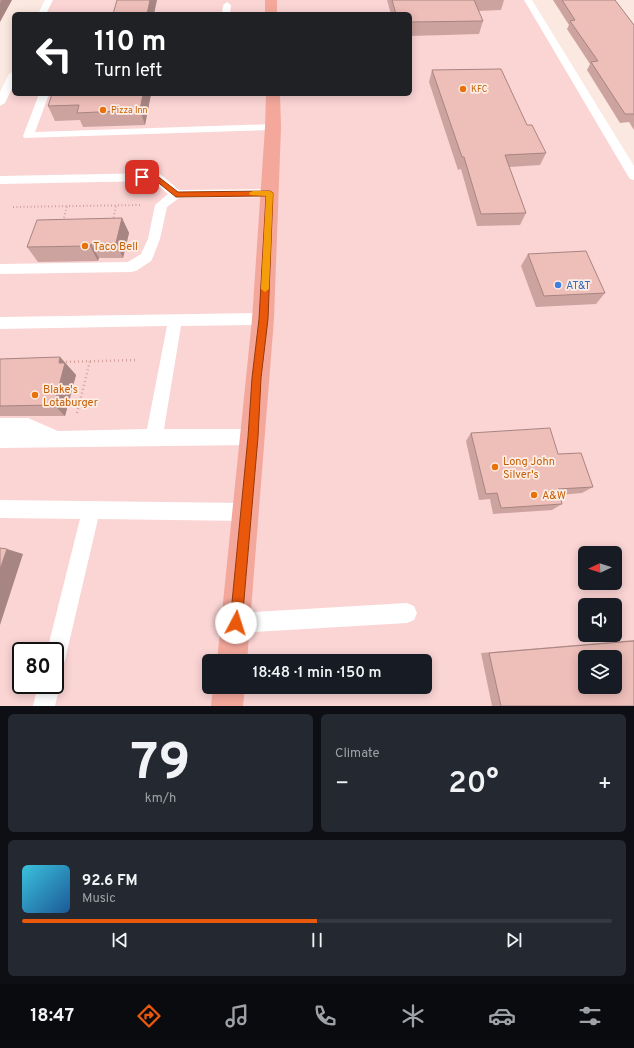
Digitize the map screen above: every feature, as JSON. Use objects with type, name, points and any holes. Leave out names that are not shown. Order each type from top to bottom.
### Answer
[{"type":"highway","points":[[271,0],[271,12]]},
{"type":"highway","points":[[233,654],[263,319],[273,127],[273,96]]},
{"type":"highway","points":[[228,706],[229,694]]},
{"type":"lane","points":[[43,12],[49,0]]},
{"type":"lane","points":[[528,0],[634,176]]},
{"type":"lane","points":[[0,103],[11,86]]},
{"type":"lane","points":[[43,96],[28,136],[273,127]]},
{"type":"lane","points":[[0,193],[3,180],[156,177],[176,194]]},
{"type":"lane","points":[[0,269],[131,267],[146,256],[154,239],[161,205],[176,194],[270,193]]},
{"type":"lane","points":[[0,323],[263,319]]},
{"type":"lane","points":[[154,437],[175,321]]},
{"type":"lane","points":[[0,426],[28,426],[60,440]]},
{"type":"lane","points":[[0,440],[253,437]]},
{"type":"lane","points":[[0,510],[246,512]]},
{"type":"lane","points":[[59,642],[91,510]]},
{"type":"lane","points":[[236,623],[407,613]]},
{"type":"lane","points":[[44,706],[47,694]]},
{"type":"path","points":[[112,223],[116,205]]},
{"type":"path","points":[[13,207],[140,205]]},
{"type":"path","points":[[62,226],[67,206]]},
{"type":"path","points":[[60,362],[136,360]]},
{"type":"path","points":[[77,413],[90,361]]},
{"type":"shaded area","points":[[49,0],[528,0],[634,176],[634,706],[0,706],[0,103],[12,78],[12,96],[412,96],[412,12],[43,12]]},
{"type":"building","points":[[117,0],[150,0],[147,12],[114,12]]},
{"type":"building","points":[[392,0],[474,0],[483,21],[412,22],[412,12],[395,12]]},
{"type":"building","points":[[562,0],[615,0],[634,25],[634,114],[625,114],[591,62],[598,61],[570,21],[575,20]]},
{"type":"building","points":[[501,69],[527,125],[532,125],[546,153],[505,155],[526,213],[481,214],[464,157],[462,157],[432,70]]},
{"type":"building","points":[[51,96],[143,96],[140,110],[77,113],[79,105],[48,106]]},
{"type":"building","points":[[122,218],[116,243],[91,244],[90,246],[27,247],[37,220]]},
{"type":"building","points":[[586,251],[605,293],[544,296],[528,254]]},
{"type":"building","name":"Blake's Lotaburger","points":[[60,357],[59,363],[65,363],[54,405],[0,406],[0,359]]},
{"type":"building","points":[[550,428],[558,454],[581,453],[593,487],[558,489],[562,504],[501,508],[497,493],[486,494],[471,433]]},
{"type":"building","points":[[0,548],[7,549],[0,569]]},
{"type":"building","points":[[634,641],[634,706],[501,706],[489,653]]},
{"type":"slow traffic","points":[[253,193],[270,193],[265,289]]},
{"type":"place","name":"KFC","points":[[463,89]]},
{"type":"place","name":"Pizza Inn","points":[[103,110]]},
{"type":"place","name":"Taco Bell","points":[[85,246]]},
{"type":"place","name":"AT&T","points":[[558,285]]},
{"type":"place","name":"Blake's Lotaburger","points":[[35,395]]},
{"type":"place","name":"Long John Silver's","points":[[495,467]]},
{"type":"place","name":"A&W","points":[[534,495]]},
{"type":"route","points":[[142,177],[156,177],[176,194],[270,193],[263,319],[236,623]]}]
